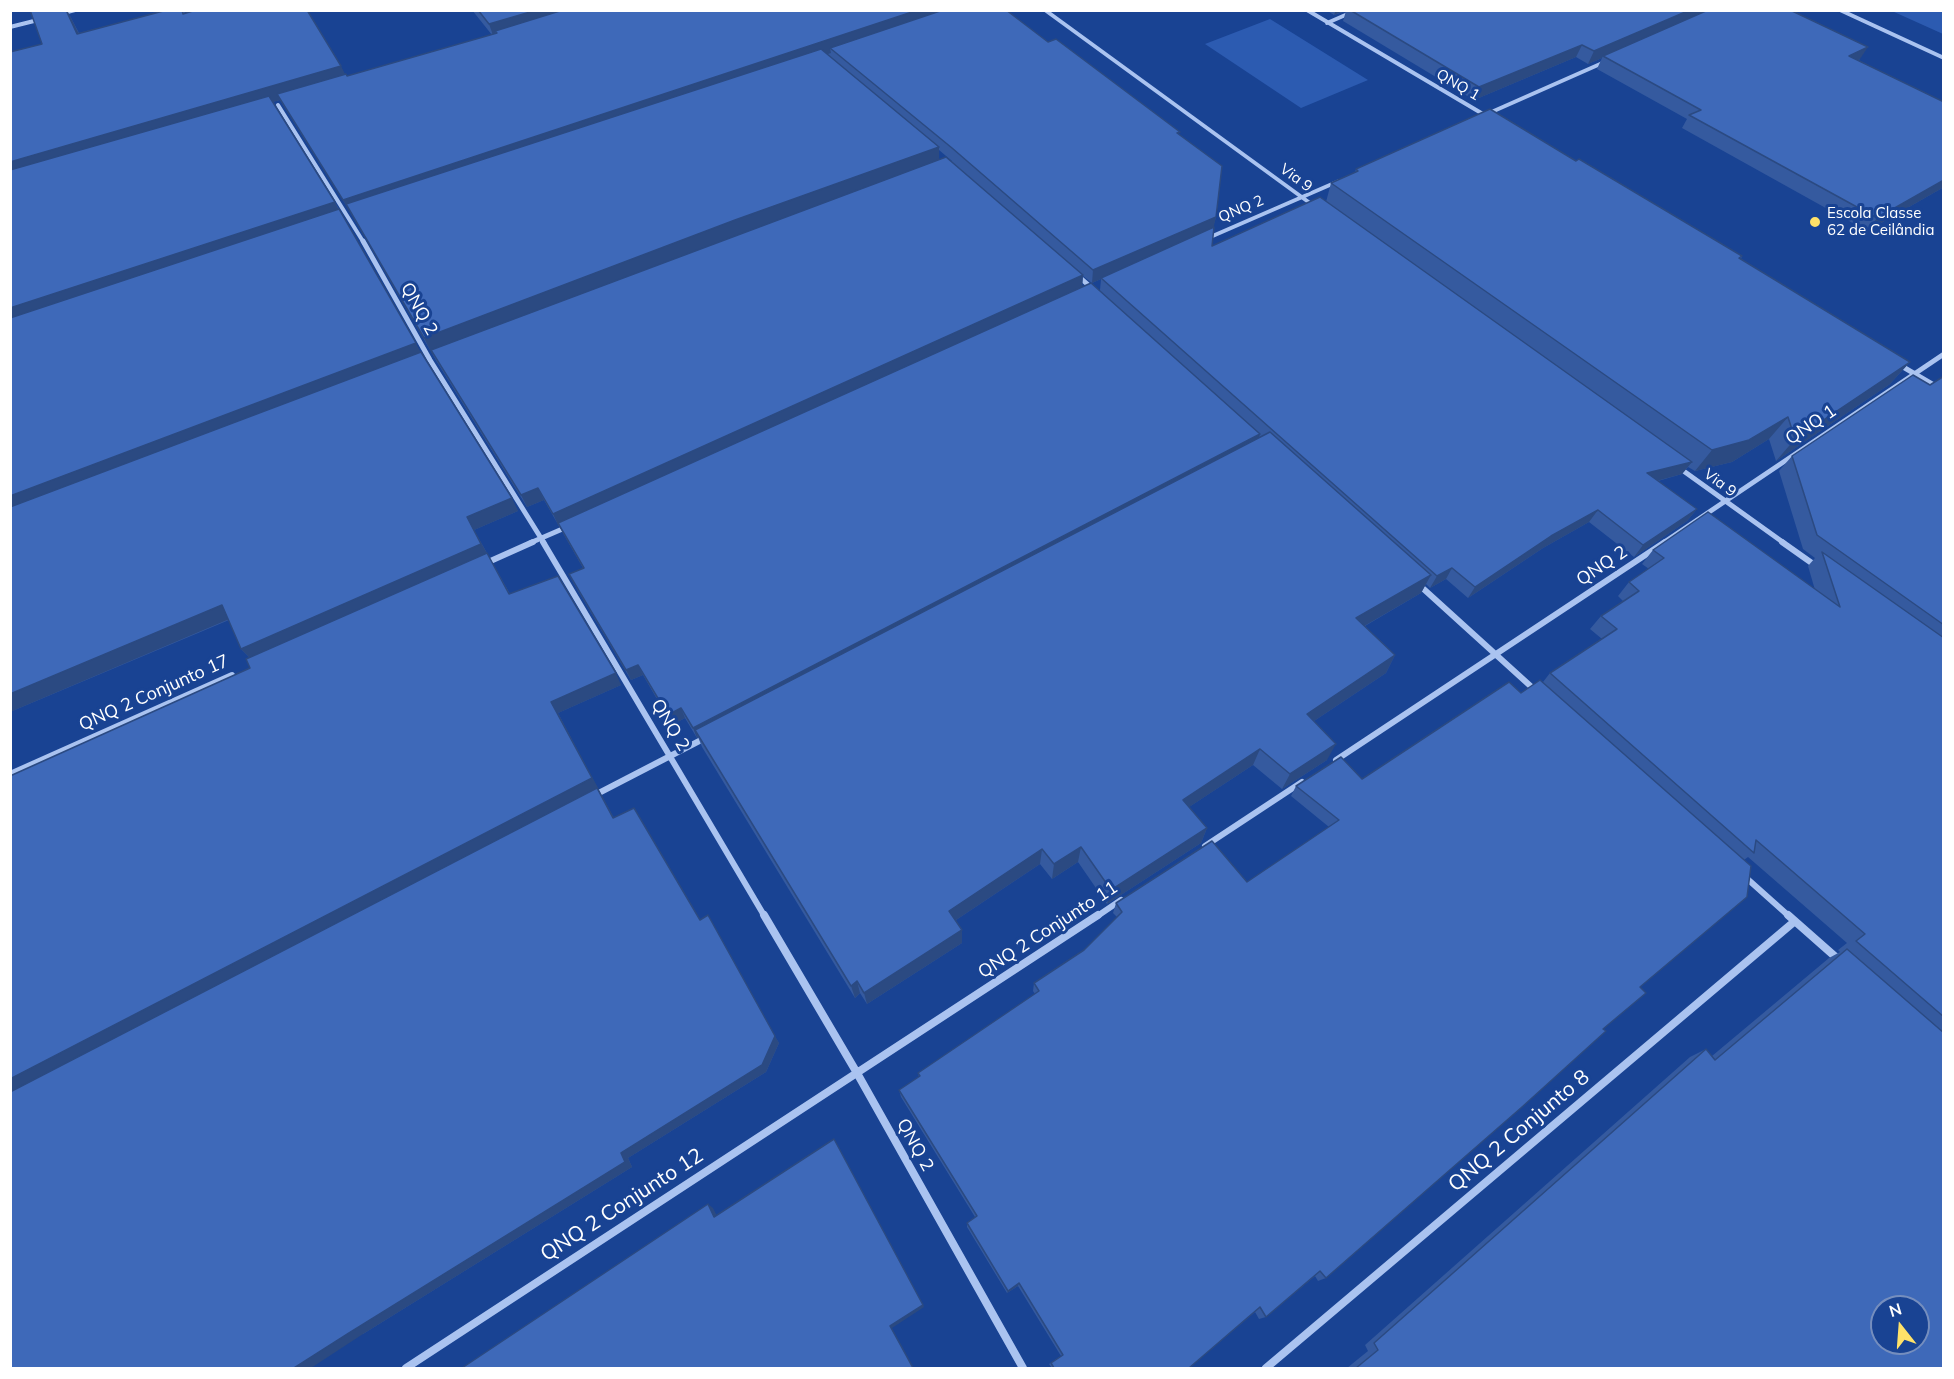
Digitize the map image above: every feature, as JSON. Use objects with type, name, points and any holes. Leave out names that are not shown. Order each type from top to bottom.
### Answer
[{"type":"street","points":[[54,16],[75,10]]},
{"type":"street","name":"Via 9","points":[[1045,10],[1321,211]]},
{"type":"street","name":"QNQ 1","points":[[1307,10],[1485,115]]},
{"type":"street","points":[[1327,22],[1357,10]]},
{"type":"street","points":[[1840,10],[1944,58]]},
{"type":"street","points":[[10,27],[43,19]]},
{"type":"street","points":[[1485,115],[1613,58]]},
{"type":"street","points":[[267,108],[289,101]]},
{"type":"street","name":"QNQ 2","points":[[278,105],[350,218],[430,360],[671,756],[857,1072],[1023,1368]]},
{"type":"street","points":[[1485,115],[1496,121]]},
{"type":"street","name":"QNQ 1","points":[[1474,120],[1485,115]]},
{"type":"street","points":[[1302,197],[1345,178]]},
{"type":"street","name":"QNQ 2","points":[[1197,243],[1302,197]]},
{"type":"street","points":[[339,222],[350,218]]},
{"type":"street","points":[[1074,273],[1101,296]]},
{"type":"street","points":[[1081,293],[1102,284]]},
{"type":"street","name":"QNQ 1","points":[[1725,501],[1944,354]]},
{"type":"street","points":[[419,364],[441,356]]},
{"type":"street","points":[[1893,361],[1944,392]]},
{"type":"street","name":"Via 9","points":[[1677,466],[1820,569]]},
{"type":"street","name":"QNQ 2","points":[[1496,656],[1725,501]]},
{"type":"street","points":[[476,568],[573,524]]},
{"type":"street","points":[[1408,575],[1540,695]]},
{"type":"street","points":[[1326,766],[1496,656]]},
{"type":"street","name":"QNQ 2 Conjunto 17","points":[[10,774],[238,673]]},
{"type":"street","points":[[587,800],[713,734]]},
{"type":"street","points":[[1196,851],[1306,779]]},
{"type":"street","points":[[1734,867],[1847,967]]},
{"type":"street","name":"QNQ 2 Conjunto 11","points":[[857,1072],[1126,897]]},
{"type":"street","name":"QNQ 2 Conjunto 8","points":[[1266,1368],[1795,921]]},
{"type":"street","name":"QNQ 2 Conjunto 12","points":[[406,1368],[857,1072]]},
{"type":"shaded area","points":[[1892,11],[1943,11],[1943,34]]},
{"type":"shaded area","points":[[1270,19],[1368,80],[1301,108],[1205,44]]},
{"type":"building","points":[[30,10],[66,10],[77,34],[167,10],[182,10],[183,14],[196,10],[307,10],[341,66],[10,162],[10,52],[42,44]]},
{"type":"building","points":[[478,10],[537,10],[489,24]]},
{"type":"building","points":[[563,10],[918,10],[343,200],[277,94],[497,33],[495,31]]},
{"type":"building","points":[[943,10],[1006,10],[1048,42],[1056,39],[1180,132],[1177,133],[1222,166],[1216,217],[1093,270],[952,148],[830,48]]},
{"type":"building","points":[[1350,10],[1690,10],[1594,51],[1582,45],[1479,87]]},
{"type":"building","points":[[1708,10],[1790,10],[1868,47],[1849,56],[1944,102],[1944,180],[1877,218],[1689,115],[1701,110],[1603,56]]},
{"type":"building","points":[[821,49],[939,147],[735,220],[424,338],[346,204]]},
{"type":"building","points":[[269,96],[335,202],[10,308],[10,170]]},
{"type":"building","points":[[1490,109],[1742,256],[1739,258],[1910,362],[1795,439],[1788,417],[1749,440],[1712,450],[1331,183],[1358,171],[1356,169]]},
{"type":"building","points":[[946,157],[1083,275],[553,514],[538,488],[521,495],[431,350]]},
{"type":"building","points":[[1320,197],[1692,462],[1647,473],[1697,509],[1643,545],[1598,510],[1551,536],[1475,587],[1452,568],[1437,576],[1101,278],[1214,227],[1212,246]]},
{"type":"building","points":[[339,209],[416,343],[10,496],[10,318]]},
{"type":"building","points":[[1091,283],[1260,434],[693,728],[681,708],[668,715],[638,665],[626,670],[569,574],[584,568],[558,523]]},
{"type":"building","points":[[421,352],[512,498],[467,517],[481,544],[241,649],[222,605],[10,694],[10,507]]},
{"type":"building","points":[[1913,375],[1930,385],[1944,376],[1944,625],[1817,535],[1792,456]]},
{"type":"building","points":[[1270,432],[1431,575],[1356,618],[1395,655],[1307,714],[1336,744],[1290,774],[1260,749],[1183,800],[1207,828],[1111,890],[1081,847],[1054,864],[1042,849],[949,911],[962,930],[864,993],[857,981],[851,986],[695,730]]},
{"type":"building","points":[[1708,512],[1840,607],[1822,552],[1944,638],[1944,1017],[1856,941],[1865,934],[1756,840],[1754,853],[1550,673],[1617,629],[1601,616],[1639,591],[1629,582],[1664,558],[1653,550]]},
{"type":"building","points":[[487,553],[509,594],[558,576],[616,673],[551,702],[592,778],[10,1079],[10,776],[250,668],[246,659]]},
{"type":"building","points":[[1540,680],[1751,866],[1747,897],[1640,987],[1646,993],[1603,1029],[1606,1031],[1326,1278],[1320,1271],[1266,1317],[1260,1307],[1189,1368],[1054,1368],[1051,1363],[1063,1355],[1019,1283],[1008,1291],[967,1223],[977,1216],[899,1090],[920,1076],[918,1073],[1039,991],[1034,983],[1084,950],[1122,912],[1116,903],[1212,841],[1247,882],[1339,820],[1296,786],[1341,757],[1362,779],[1509,682],[1521,693]]},
{"type":"building","points":[[597,788],[613,818],[634,808],[700,920],[708,915],[775,1036],[762,1065],[621,1153],[625,1162],[294,1368],[10,1368],[10,1092]]},
{"type":"building","points":[[1847,949],[1944,1033],[1944,1368],[1356,1368],[1378,1350],[1374,1343],[1706,1049],[1715,1060]]},
{"type":"building","points":[[834,1139],[923,1305],[890,1326],[913,1368],[462,1368],[708,1204],[714,1217]]},
{"type":"place","name":"Escola Classe 62 de Ceilândia","points":[[1815,222]]}]
